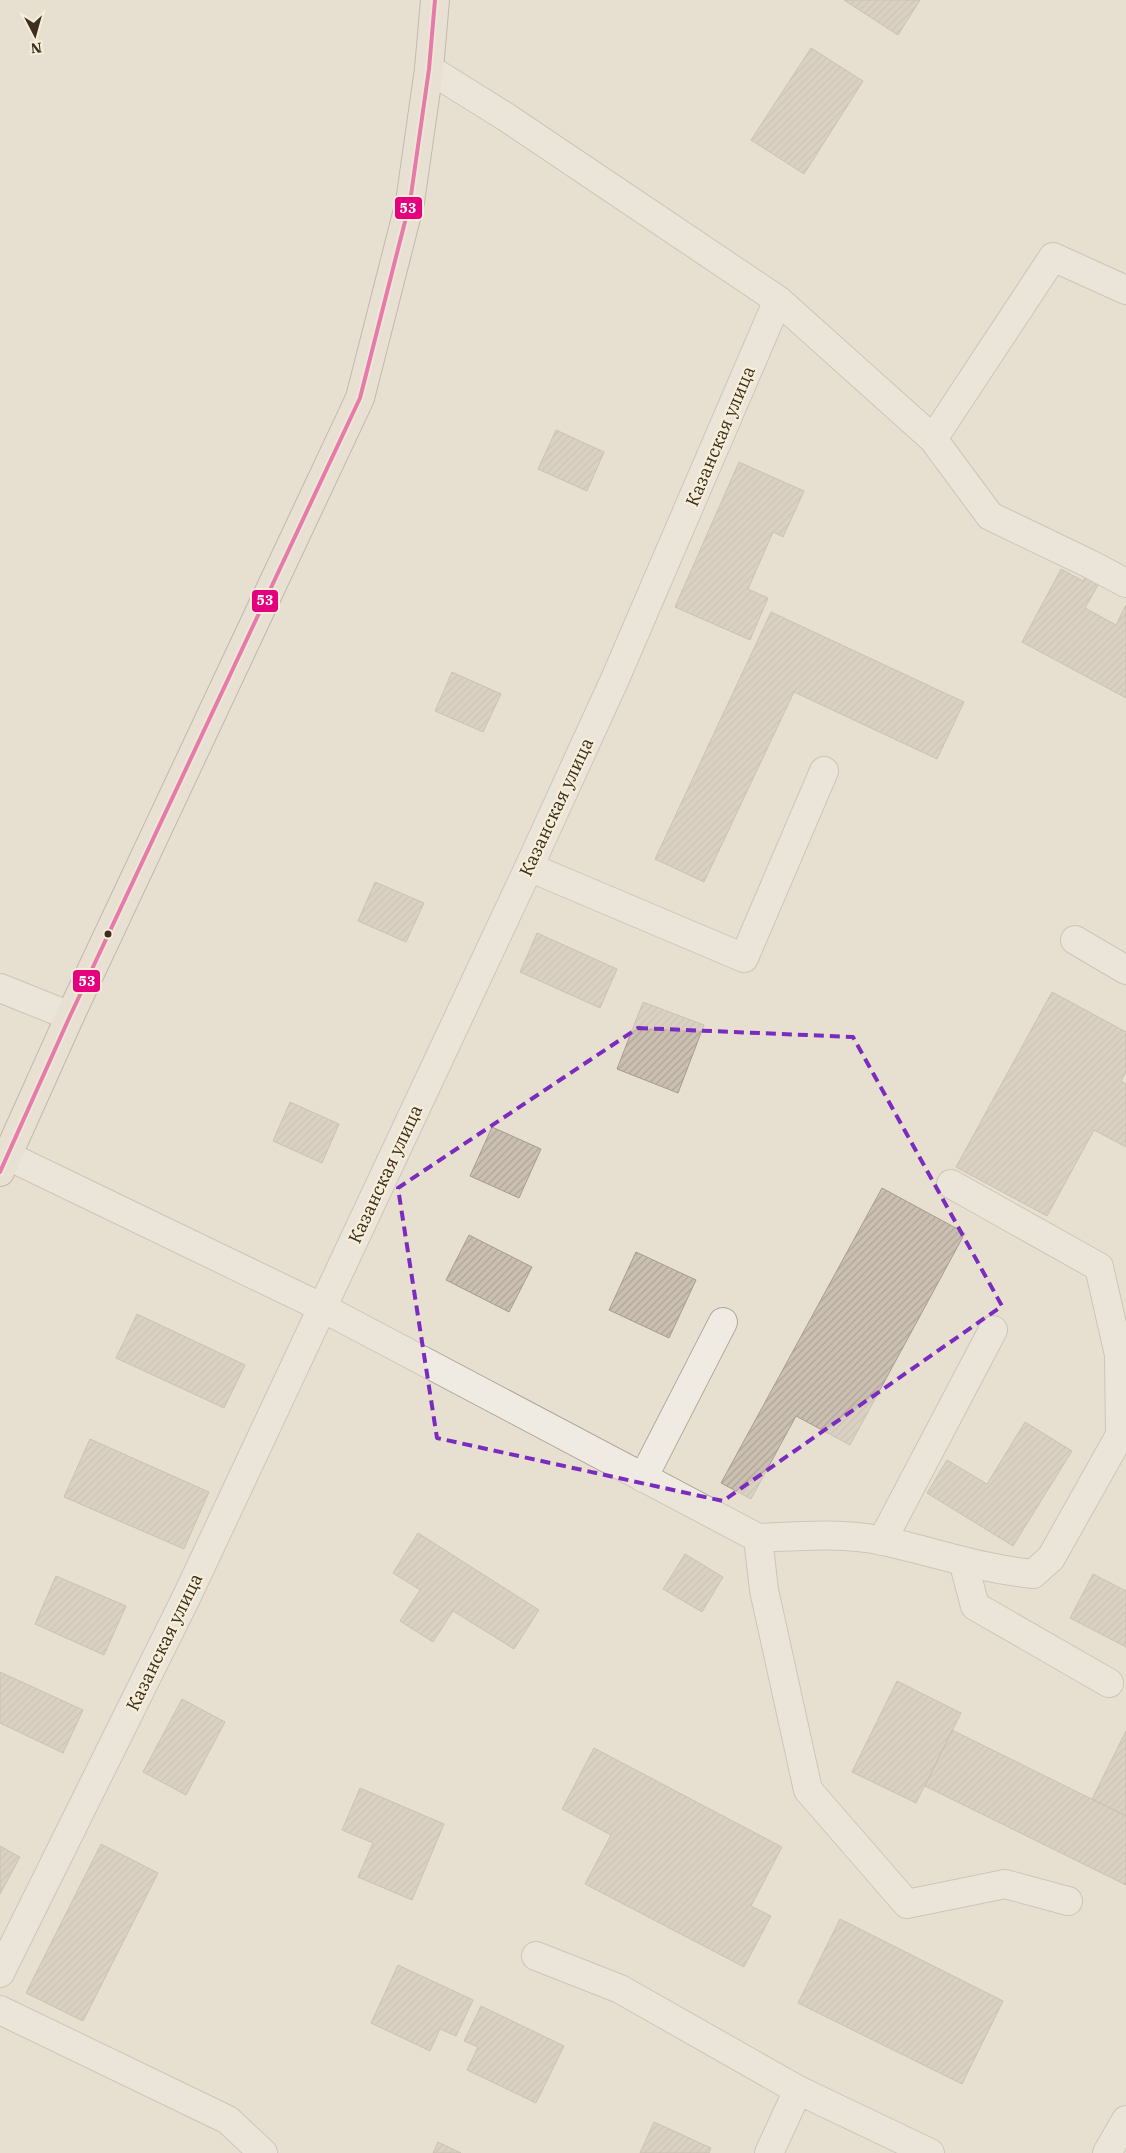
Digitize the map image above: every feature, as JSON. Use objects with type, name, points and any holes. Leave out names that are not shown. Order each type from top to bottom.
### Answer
[{"type":"main road","points":[[4,1164],[70,1016],[360,398],[410,202],[429,69],[435,0]]},
{"type":"street","points":[[429,69],[506,117],[778,300],[933,439],[990,516],[1126,583]]},
{"type":"street","points":[[933,439],[1053,257],[1126,290]]},
{"type":"street","name":"Казанская улица","points":[[0,1973],[187,1596],[529,867],[616,679],[778,300]]},
{"type":"street","points":[[529,867],[744,958],[824,771]]},
{"type":"street","points":[[1075,940],[1126,970]]},
{"type":"street","points":[[0,988],[70,1016]]},
{"type":"street","points":[[4,1164],[323,1308],[758,1538],[834,1534],[882,1541],[964,1562],[1033,1574],[1051,1558],[1123,1436],[1123,1350],[1099,1267],[951,1184]]},
{"type":"street","points":[[643,1478],[723,1322]]},
{"type":"street","points":[[882,1541],[993,1330]]},
{"type":"street","points":[[758,1538],[764,1590],[808,1790],[907,1904],[1005,1884],[1068,1901]]},
{"type":"street","points":[[964,1562],[975,1606],[1108,1683]]},
{"type":"street","points":[[536,1956],[620,1989],[798,2090],[930,2153]]},
{"type":"street","points":[[0,2010],[228,2120],[262,2153]]},
{"type":"street","points":[[769,2153],[798,2090]]},
{"type":"street","points":[[1107,2153],[1126,2120]]},
{"type":"highlighted area","points":[[638,1028],[853,1037],[1002,1306],[723,1501],[437,1438],[398,1188]]},
{"type":"building","points":[[844,0],[920,0],[898,35]]},
{"type":"building","points":[[811,48],[863,81],[804,174],[751,140]]},
{"type":"building","points":[[556,430],[604,452],[587,491],[538,469]]},
{"type":"building","points":[[739,462],[804,491],[783,537],[773,532],[748,589],[768,598],[750,640],[675,607]]},
{"type":"building","points":[[1061,569],[1083,581],[1089,571],[1102,578],[1085,608],[1116,625],[1126,605],[1126,698],[1022,642]]},
{"type":"building","points":[[771,612],[964,702],[937,759],[794,692],[704,882],[655,859]]},
{"type":"building","points":[[452,672],[501,694],[483,732],[435,711]]},
{"type":"building","points":[[375,882],[424,903],[406,942],[358,921]]},
{"type":"building","points":[[537,933],[617,969],[600,1008],[520,972]]},
{"type":"building","points":[[1052,992],[1126,1032],[1126,1072],[1121,1081],[1126,1084],[1126,1147],[1094,1130],[1047,1216],[956,1167]]},
{"type":"building","points":[[643,1002],[704,1025],[678,1093],[617,1069]]},
{"type":"building","points":[[290,1102],[339,1124],[322,1163],[273,1141]]},
{"type":"building","points":[[492,1127],[541,1149],[519,1198],[470,1176]]},
{"type":"building","points":[[882,1188],[965,1233],[850,1445],[796,1416],[751,1499],[721,1483]]},
{"type":"building","points":[[469,1235],[532,1267],[509,1312],[446,1280]]},
{"type":"building","points":[[636,1252],[696,1280],[669,1338],[609,1310]]},
{"type":"building","points":[[137,1314],[245,1365],[224,1408],[116,1358]]},
{"type":"building","points":[[1025,1422],[1072,1451],[1013,1546],[927,1493],[947,1460],[987,1484]]},
{"type":"building","points":[[90,1439],[209,1492],[184,1549],[64,1497]]},
{"type":"building","points":[[418,1533],[539,1610],[514,1649],[453,1611],[433,1642],[400,1621],[420,1590],[393,1573]]},
{"type":"building","points":[[685,1554],[723,1577],[702,1612],[663,1589]]},
{"type":"building","points":[[1093,1574],[1126,1591],[1126,1647],[1070,1618]]},
{"type":"building","points":[[56,1576],[126,1606],[104,1655],[35,1624]]},
{"type":"building","points":[[0,1672],[83,1710],[63,1753],[0,1723]]},
{"type":"building","points":[[897,1681],[961,1713],[916,1803],[852,1772]]},
{"type":"building","points":[[182,1699],[225,1722],[186,1795],[143,1772]]},
{"type":"building","points":[[952,1730],[1126,1816],[1126,1885],[925,1786]]},
{"type":"building","points":[[1126,1731],[1126,1816],[1092,1799]]},
{"type":"building","points":[[594,1748],[782,1847],[751,1906],[771,1916],[744,1967],[585,1884],[611,1835],[562,1809]]},
{"type":"building","points":[[360,1788],[444,1824],[412,1900],[358,1877],[373,1843],[342,1830]]},
{"type":"building","points":[[101,1844],[158,1873],[83,2021],[26,1993]]},
{"type":"building","points":[[0,1846],[20,1857],[0,1894]]},
{"type":"building","points":[[840,1919],[1003,2001],[962,2084],[798,2003]]},
{"type":"building","points":[[398,1965],[473,2000],[456,2036],[440,2029],[430,2051],[371,2023]]},
{"type":"building","points":[[481,2006],[564,2046],[536,2103],[467,2070],[478,2047],[464,2041]]},
{"type":"building","points":[[654,2122],[711,2148],[709,2153],[640,2153]]},
{"type":"building","points":[[438,2142],[461,2153],[433,2153]]},
{"type":"transit line","name":"53","points":[[0,1172],[70,1016],[360,398],[410,202],[429,69],[435,0]]}]
